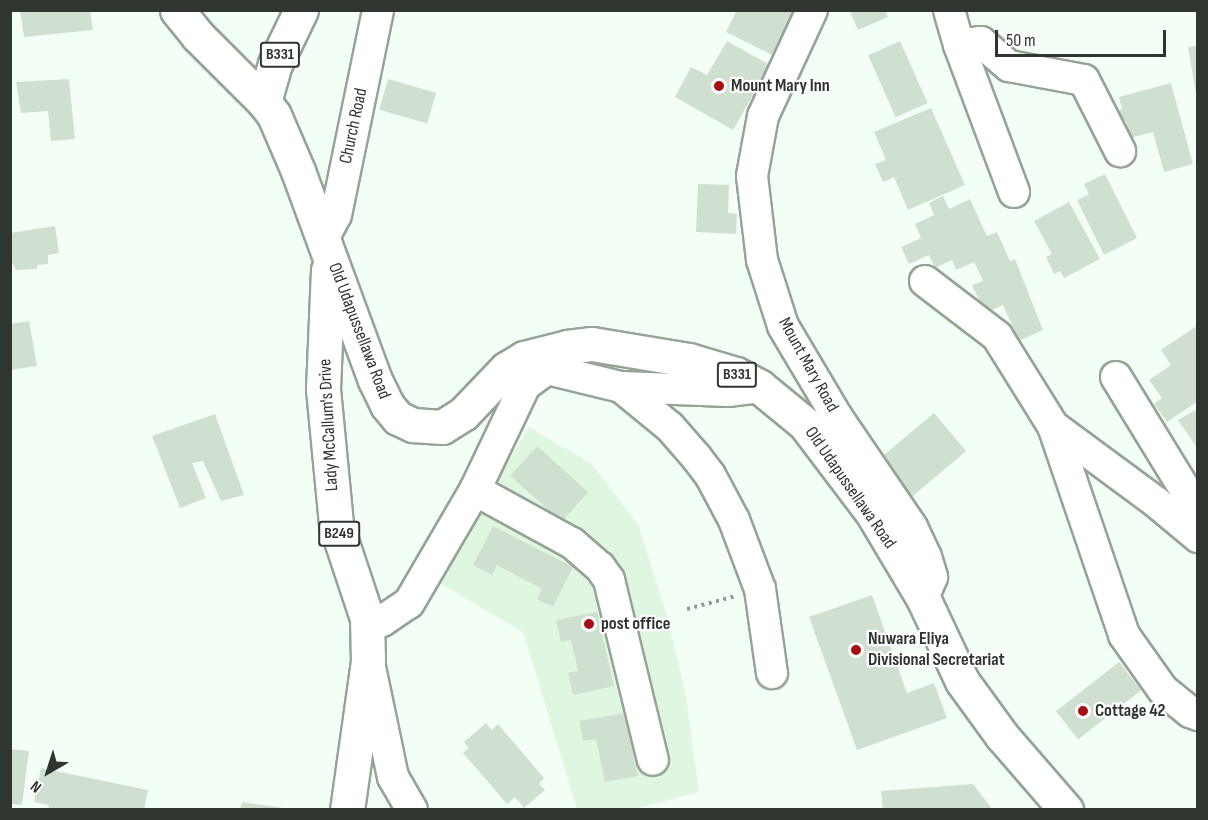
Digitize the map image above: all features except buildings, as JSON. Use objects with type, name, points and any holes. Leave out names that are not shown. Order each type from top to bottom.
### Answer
[{"type":"main road","name":"Lady McCallum's Drive","points":[[177,10],[228,67],[264,102],[282,132],[326,246],[323,389],[336,525],[367,618],[368,661],[351,806]]},
{"type":"main road","name":"B331","points":[[264,102],[275,64],[301,10]]},
{"type":"main road","name":"B331","points":[[228,67],[259,63],[283,48]]},
{"type":"main road","name":"Old Udapussellawa Road","points":[[326,246],[375,380],[387,405],[398,418],[413,425],[435,427],[452,422],[506,369],[524,358],[575,346],[620,347],[689,360],[736,374],[760,387],[805,424],[826,449],[873,514],[923,598],[962,681],[1002,736],[1066,810]]},
{"type":"street","name":"Church Road","points":[[326,246],[336,215],[378,10]]},
{"type":"street","name":"Mount Mary Road","points":[[812,10],[763,116],[752,176],[762,260],[783,326],[837,417],[912,526],[932,577],[923,598]]},
{"type":"street","points":[[949,10],[959,45],[1014,192]]},
{"type":"street","points":[[959,45],[981,42],[1009,66],[1084,80],[1120,151]]},
{"type":"street","points":[[925,281],[997,336],[1053,426],[1124,635],[1163,690],[1197,715]]},
{"type":"street","points":[[367,618],[382,621],[409,603],[475,490],[525,385],[547,369],[621,387],[729,392],[760,387]]},
{"type":"street","points":[[1116,377],[1197,511]]},
{"type":"street","points":[[621,387],[670,427],[710,475],[734,520],[760,589],[772,673]]},
{"type":"street","points":[[1053,426],[1156,502],[1197,537]]},
{"type":"street","points":[[475,490],[572,543],[600,567],[609,580],[653,760]]},
{"type":"street","points":[[368,661],[393,777],[412,810]]},
{"type":"path","points":[[687,609],[760,589]]},
{"type":"shaded area","name":"post office","points":[[529,427],[592,464],[639,526],[667,616],[686,696],[699,792],[635,809],[577,809],[523,632],[436,581]]},
{"type":"place","name":"Mount Mary Inn","points":[[719,86]]},
{"type":"place","name":"post office","points":[[589,624]]},
{"type":"place","name":"Nuwara Eliya Divisional Secretariat","points":[[856,650]]},
{"type":"place","name":"Cottage 42","points":[[1083,711]]}]
